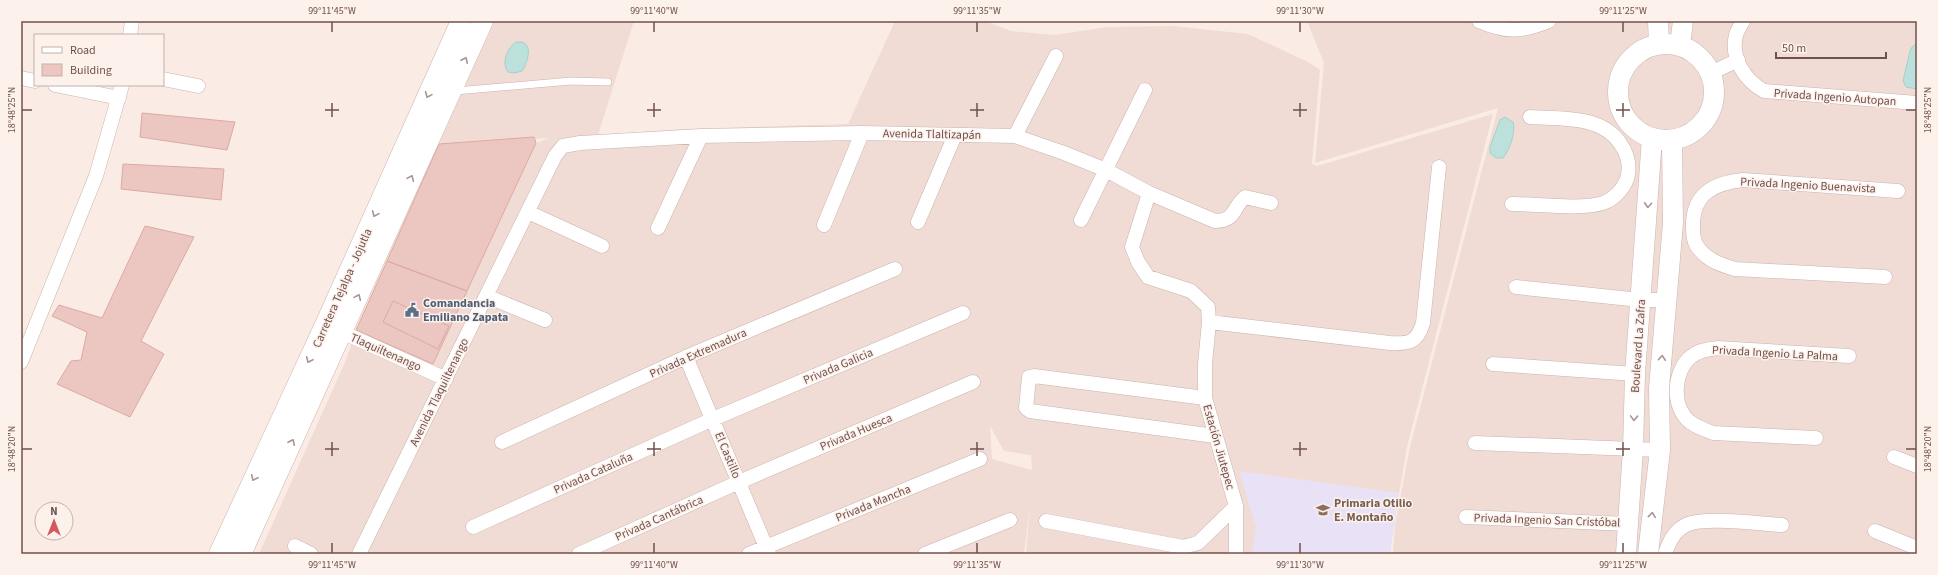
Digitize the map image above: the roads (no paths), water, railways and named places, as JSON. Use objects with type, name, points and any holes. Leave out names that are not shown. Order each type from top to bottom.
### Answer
[{"type":"street","points":[[130,34],[132,21]]},
{"type":"street","name":"Carretera Tejalpa - Jojutla","points":[[241,554],[461,21]]},
{"type":"street","name":"Carretera Tejalpa - Jojutla","points":[[219,554],[334,329],[450,92],[483,21]]},
{"type":"street","points":[[1479,21],[1493,27],[1515,31],[1549,21]]},
{"type":"street","points":[[1658,21],[1658,44]]},
{"type":"street","points":[[1680,45],[1683,21]]},
{"type":"street","name":"Privada Ingenio Autopan","points":[[1743,21],[1736,35],[1738,60],[1743,74],[1752,84],[1764,91],[1917,103]]},
{"type":"street","points":[[1658,44],[1680,45],[1692,50],[1701,58],[1711,73],[1714,80],[1715,94],[1712,108],[1705,121],[1696,131],[1672,140],[1652,138],[1633,128],[1623,116],[1618,101],[1618,85],[1622,71],[1631,58],[1644,49],[1658,44]]},
{"type":"street","points":[[1015,136],[1056,56]]},
{"type":"street","points":[[1711,73],[1738,60]]},
{"type":"street","points":[[21,78],[34,81]]},
{"type":"street","points":[[164,79],[198,86]]},
{"type":"street","points":[[21,362],[96,176],[121,91],[66,86]]},
{"type":"street","points":[[1081,220],[1145,90]]},
{"type":"street","points":[[1512,204],[1589,206],[1605,203],[1626,184],[1628,171],[1626,151],[1617,138],[1602,126],[1585,121],[1530,117]]},
{"type":"street","points":[[824,225],[862,133]]},
{"type":"street","name":"Avenida Tlaltizapán","points":[[563,146],[580,143],[701,136],[862,133],[1015,136],[1064,153],[1106,170],[1149,193],[1215,221],[1225,221],[1232,216],[1245,196],[1271,203]]},
{"type":"street","points":[[918,222],[955,134]]},
{"type":"street","points":[[658,228],[701,136]]},
{"type":"street","name":"Boulevard La Zafra","points":[[1626,554],[1633,449],[1635,374],[1652,138]]},
{"type":"street","name":"Boulevard La Zafra","points":[[1648,554],[1668,388],[1666,300],[1673,223],[1672,140]]},
{"type":"street","name":"Avenida Tlaquiltenango","points":[[359,554],[555,156],[563,146]]},
{"type":"street","points":[[1209,322],[1401,344],[1414,340],[1420,333],[1423,323],[1439,167]]},
{"type":"street","points":[[1628,171],[1650,172]]},
{"type":"street","name":"Privada Ingenio Buenavista","points":[[1885,277],[1735,269],[1720,265],[1700,250],[1693,238],[1694,208],[1699,199],[1710,189],[1726,181],[1743,180],[1898,191]]},
{"type":"street","name":"Estación Jiutepec","points":[[1149,193],[1132,247],[1138,262],[1148,277],[1191,292],[1208,307],[1209,322],[1204,364],[1205,398],[1236,506],[1238,535],[1236,554]]},
{"type":"street","points":[[528,212],[602,246]]},
{"type":"street","points":[[1673,223],[1693,222]]},
{"type":"street","name":"Privada Extremadura","points":[[502,442],[686,357],[895,269]]},
{"type":"street","points":[[1516,287],[1640,300],[1666,300]]},
{"type":"street","points":[[486,296],[545,320]]},
{"type":"street","name":"Privada Galicia","points":[[713,419],[963,313]]},
{"type":"street","name":"Tlaquiltenango","points":[[334,329],[446,379]]},
{"type":"street","name":"Privada Ingenio La Palma","points":[[1816,438],[1713,433],[1699,428],[1689,421],[1680,409],[1677,399],[1668,388],[1681,371],[1685,362],[1692,355],[1705,350],[1718,348],[1849,356]]},
{"type":"street","name":"El Castillo","points":[[686,357],[768,550]]},
{"type":"street","points":[[1493,364],[1635,374]]},
{"type":"street","points":[[1205,398],[1034,376],[1030,377],[1028,382],[1026,408],[1030,411],[1215,436]]},
{"type":"street","name":"Privada Huesca","points":[[739,482],[973,382]]},
{"type":"street","name":"Privada Cataluña","points":[[473,526],[713,419]]},
{"type":"street","points":[[1475,443],[1660,450]]},
{"type":"street","points":[[1894,457],[1917,466]]},
{"type":"street","name":"Privada Mancha","points":[[749,554],[768,550],[980,459]]},
{"type":"street","name":"Privada Cantábrica","points":[[579,554],[739,482]]},
{"type":"street","points":[[1046,521],[1183,547],[1198,543],[1236,506]]},
{"type":"street","name":"Privada Ingenio San Cristóbal","points":[[1466,517],[1628,524]]},
{"type":"street","points":[[925,554],[1010,520]]},
{"type":"street","points":[[1665,554],[1670,540],[1687,524],[1702,521],[1782,525]]},
{"type":"street","points":[[1875,531],[1917,548]]},
{"type":"street","points":[[295,546],[311,554]]},
{"type":"lane","points":[[450,92],[571,81],[608,82]]},
{"type":"water","points":[[516,42],[526,44],[528,48],[528,57],[522,71],[514,73],[508,72],[505,60],[510,48]]},
{"type":"water","points":[[1917,43],[1917,89],[1906,87],[1903,81],[1910,51]]},
{"type":"water","points":[[1505,117],[1513,122],[1514,131],[1506,154],[1503,158],[1496,158],[1490,153],[1490,147],[1500,120]]},
{"type":"place","name":"Comandancia Emiliano Zapata","points":[[412,310]]},
{"type":"place","name":"Primaria Otilio E. Montaño","points":[[1323,510]]}]
